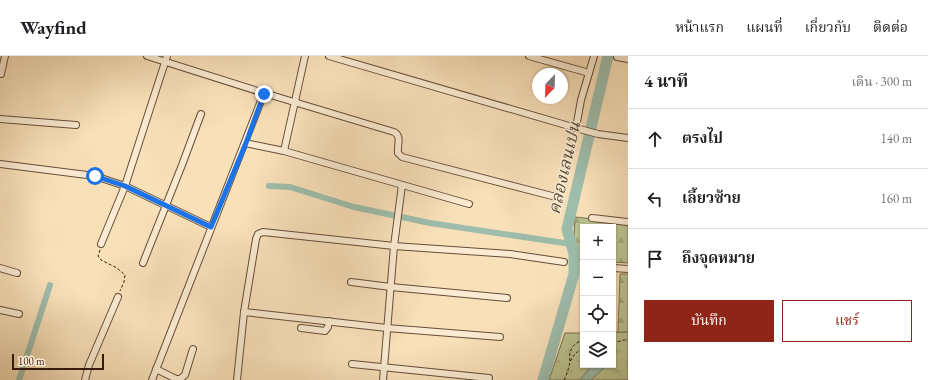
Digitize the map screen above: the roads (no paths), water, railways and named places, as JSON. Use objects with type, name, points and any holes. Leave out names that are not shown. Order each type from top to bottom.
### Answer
[{"type":"street","points":[[1,74],[5,56]]},
{"type":"street","points":[[147,56],[166,59],[264,94],[397,134],[399,137],[398,153],[402,157],[556,197]]},
{"type":"street","points":[[284,151],[305,56]]},
{"type":"street","points":[[329,56],[344,58],[578,129],[598,134],[628,138]]},
{"type":"street","points":[[529,56],[589,73]]},
{"type":"street","points":[[578,129],[589,73],[594,56]]},
{"type":"street","points":[[616,57],[628,59]]},
{"type":"street","points":[[101,244],[125,186],[166,59]]},
{"type":"street","points":[[152,380],[264,94]]},
{"type":"street","points":[[143,263],[201,114]]},
{"type":"street","points":[[0,119],[76,125]]},
{"type":"street","points":[[246,143],[284,151],[469,204]]},
{"type":"street","points":[[0,164],[95,176],[125,186],[211,227]]},
{"type":"street","points":[[383,380],[394,246],[402,185]]},
{"type":"street","points":[[592,218],[628,222]]},
{"type":"street","points":[[237,380],[244,312],[256,239],[258,234],[263,232],[394,246],[510,254],[564,262]]},
{"type":"street","points":[[0,268],[18,273]]},
{"type":"street","points":[[616,268],[628,269]]},
{"type":"street","points":[[351,282],[507,298]]},
{"type":"street","points":[[85,380],[89,365],[118,297]]},
{"type":"street","points":[[0,310],[19,314]]},
{"type":"street","points":[[244,312],[387,328],[500,337]]},
{"type":"street","points":[[301,328],[325,331],[328,327],[329,321]]},
{"type":"street","points":[[156,369],[176,379],[180,379],[185,375],[193,349]]},
{"type":"street","points":[[352,364],[489,378]]},
{"type":"waterway","name":"คลองเลนเปน","points":[[543,380],[574,274],[574,254],[567,229],[608,56]]},
{"type":"waterway","points":[[269,186],[290,187],[354,207],[430,223],[571,244]]},
{"type":"waterway","points":[[19,380],[50,285]]}]
